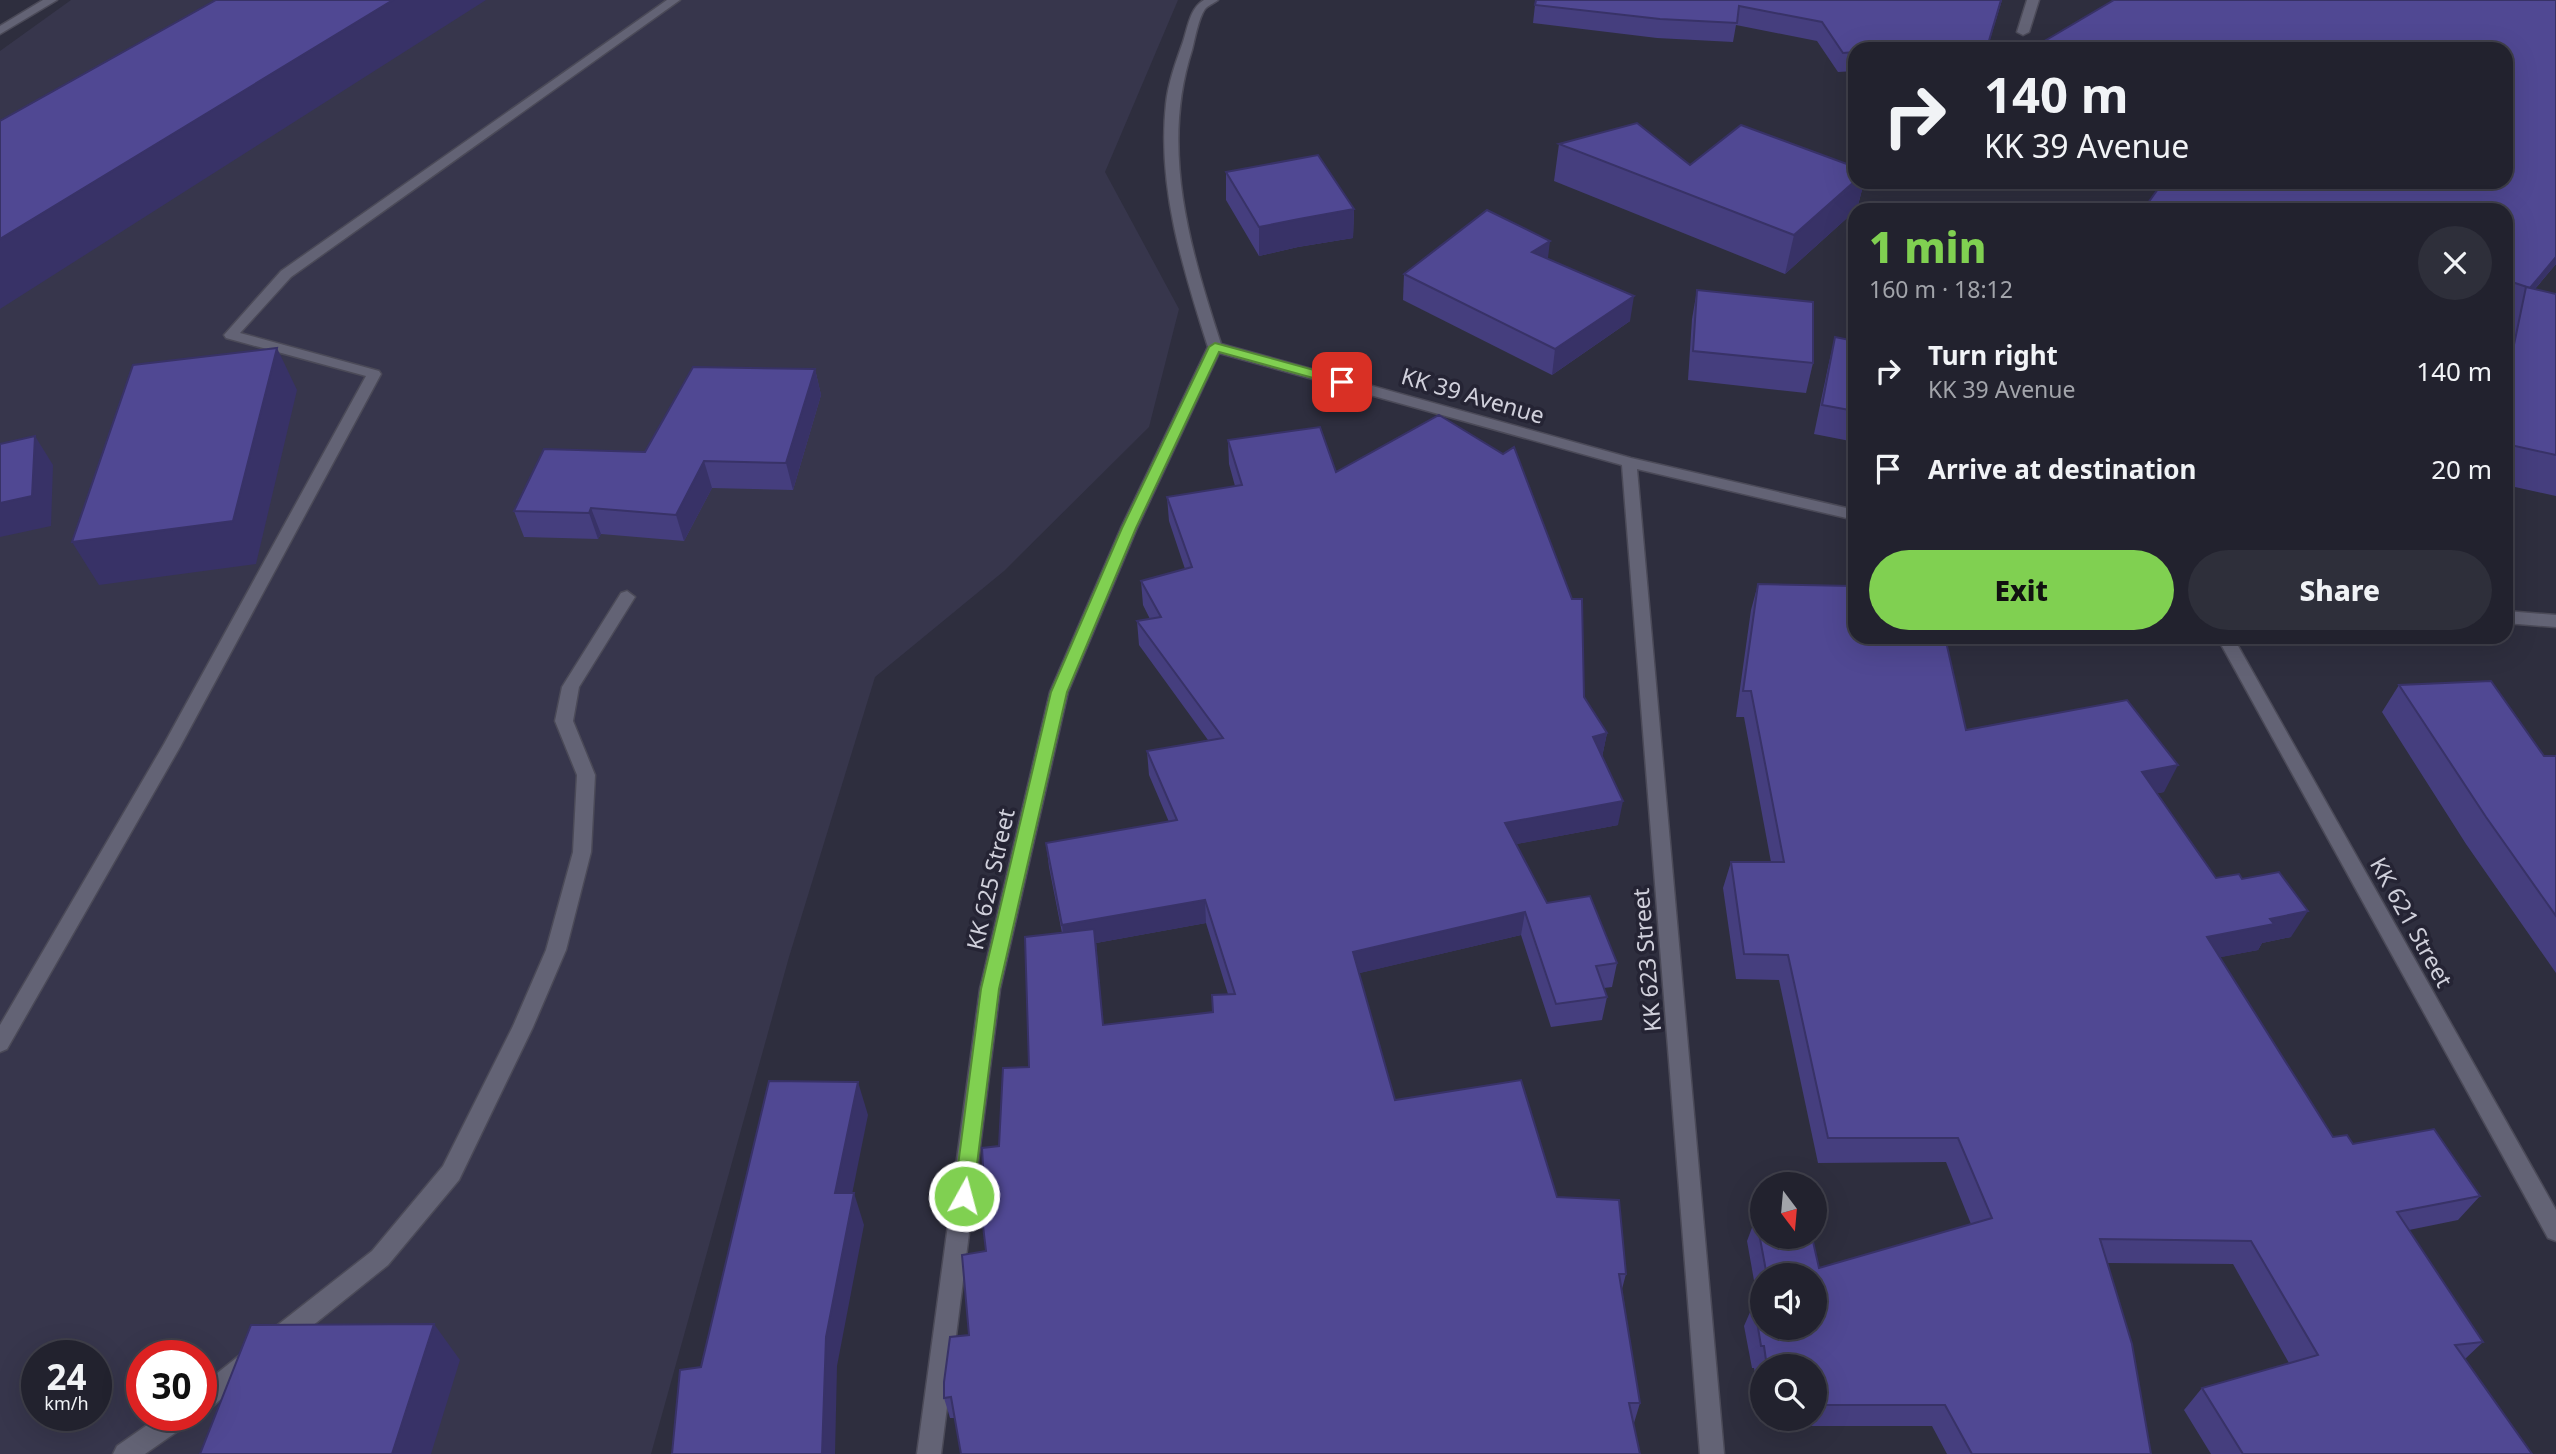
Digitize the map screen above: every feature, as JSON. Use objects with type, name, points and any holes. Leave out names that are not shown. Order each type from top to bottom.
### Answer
[{"type":"street","points":[[0,31],[51,0]]},
{"type":"street","points":[[0,1043],[171,747],[374,374],[231,334],[286,274],[674,0]]},
{"type":"street","points":[[2023,32],[2033,0]]},
{"type":"street","points":[[1206,4],[1172,104],[1174,193],[1187,262],[1215,347]]},
{"type":"street","name":"KK 39 Avenue","points":[[1215,347],[1629,462],[1848,513]]},
{"type":"street","name":"KK 625 Street","points":[[929,1454],[990,989],[1059,692],[1129,528],[1215,347]]},
{"type":"street","name":"KK 623 Street","points":[[1629,462],[1712,1454]]},
{"type":"street","points":[[217,1388],[380,1258],[450,1173],[523,1027],[556,950],[582,852],[586,813],[586,775],[564,721],[571,687],[627,597]]},
{"type":"street","points":[[2513,618],[2556,621]]},
{"type":"street","name":"KK 621 Street","points":[[2229,644],[2556,1231]]},
{"type":"street","points":[[125,1454],[158,1431]]},
{"type":"shaded area","points":[[71,0],[1178,0],[1105,172],[1179,309],[1149,427],[1004,571],[875,677],[789,957],[651,1454],[0,1454],[0,51]]},
{"type":"building","points":[[216,0],[393,0],[0,239],[0,121]]},
{"type":"building","points":[[1536,0],[2001,0],[1989,42],[1848,42],[1848,53],[1843,53],[1822,22],[1739,6],[1737,23],[1660,19],[1535,5]]},
{"type":"building","points":[[2114,0],[2556,0],[2556,257],[2530,288],[2513,282],[2513,203],[2148,203],[2158,189],[2513,189],[2513,42],[2043,42]]},
{"type":"building","points":[[1637,123],[1690,165],[1741,125],[1848,164],[1848,187],[1794,235],[1559,144]]},
{"type":"building","points":[[1318,155],[1354,209],[1259,227],[1226,172]]},
{"type":"building","points":[[1487,210],[1550,241],[1532,252],[1634,296],[1555,349],[1404,274]]},
{"type":"building","points":[[2526,287],[2556,294],[2556,455],[2513,446],[2513,349]]},
{"type":"building","points":[[1697,290],[1813,302],[1813,363],[1693,351]]},
{"type":"building","points":[[1835,337],[1848,340],[1848,410],[1822,405]]},
{"type":"building","points":[[277,348],[233,521],[72,542],[133,365]]},
{"type":"building","points":[[693,367],[815,369],[786,463],[704,461],[676,515],[591,508],[589,513],[514,511],[544,449],[645,452]]},
{"type":"building","points":[[1439,415],[1503,454],[1514,447],[1572,599],[1582,599],[1584,697],[1607,733],[1593,737],[1623,801],[1505,823],[1547,903],[1590,896],[1617,963],[1596,966],[1607,997],[1556,1004],[1525,912],[1353,952],[1395,1100],[1521,1080],[1557,1197],[1619,1200],[1626,1274],[1619,1274],[1640,1403],[1629,1403],[1640,1454],[961,1454],[951,1397],[944,1398],[944,1382],[950,1337],[969,1335],[962,1255],[986,1251],[978,1184],[984,1183],[982,1148],[999,1146],[1003,1068],[1029,1067],[1025,937],[1094,929],[1103,1025],[1213,1012],[1212,995],[1235,994],[1205,900],[1062,925],[1046,843],[1177,820],[1147,751],[1223,738],[1137,621],[1161,617],[1141,581],[1192,567],[1167,497],[1242,485],[1228,440],[1320,427],[1336,472]]},
{"type":"building","points":[[35,436],[32,496],[0,503],[0,444]]},
{"type":"building","points":[[1758,584],[1848,586],[1848,644],[1947,644],[1966,730],[2127,700],[2178,765],[2142,772],[2216,878],[2239,874],[2242,879],[2279,872],[2308,911],[2270,919],[2274,924],[2207,937],[2333,1137],[2347,1135],[2353,1144],[2434,1129],[2480,1196],[2397,1212],[2483,1342],[2455,1345],[2532,1454],[2243,1454],[2202,1388],[2318,1355],[2251,1241],[2100,1239],[2132,1344],[2151,1454],[1972,1454],[1945,1405],[1827,1405],[1827,1354],[1765,1354],[1760,1340],[1827,1340],[1827,1266],[1992,1218],[1958,1138],[1828,1138],[1788,955],[1744,954],[1731,862],[1784,862],[1751,691],[1743,691]]},
{"type":"building","points":[[2491,681],[2544,756],[2556,756],[2556,916],[2486,817],[2399,685]]},
{"type":"building","points":[[769,1081],[858,1082],[835,1193],[854,1193],[826,1337],[822,1454],[672,1454],[680,1370],[701,1367]]},
{"type":"building","points":[[1762,1250],[1815,1250],[1818,1263],[1765,1263]]},
{"type":"building","points":[[434,1324],[392,1454],[200,1454],[209,1431],[217,1431],[217,1411],[251,1325]]},
{"type":"route","points":[[964,1196],[990,989],[1059,692],[1129,528],[1215,347],[1342,382]]}]
